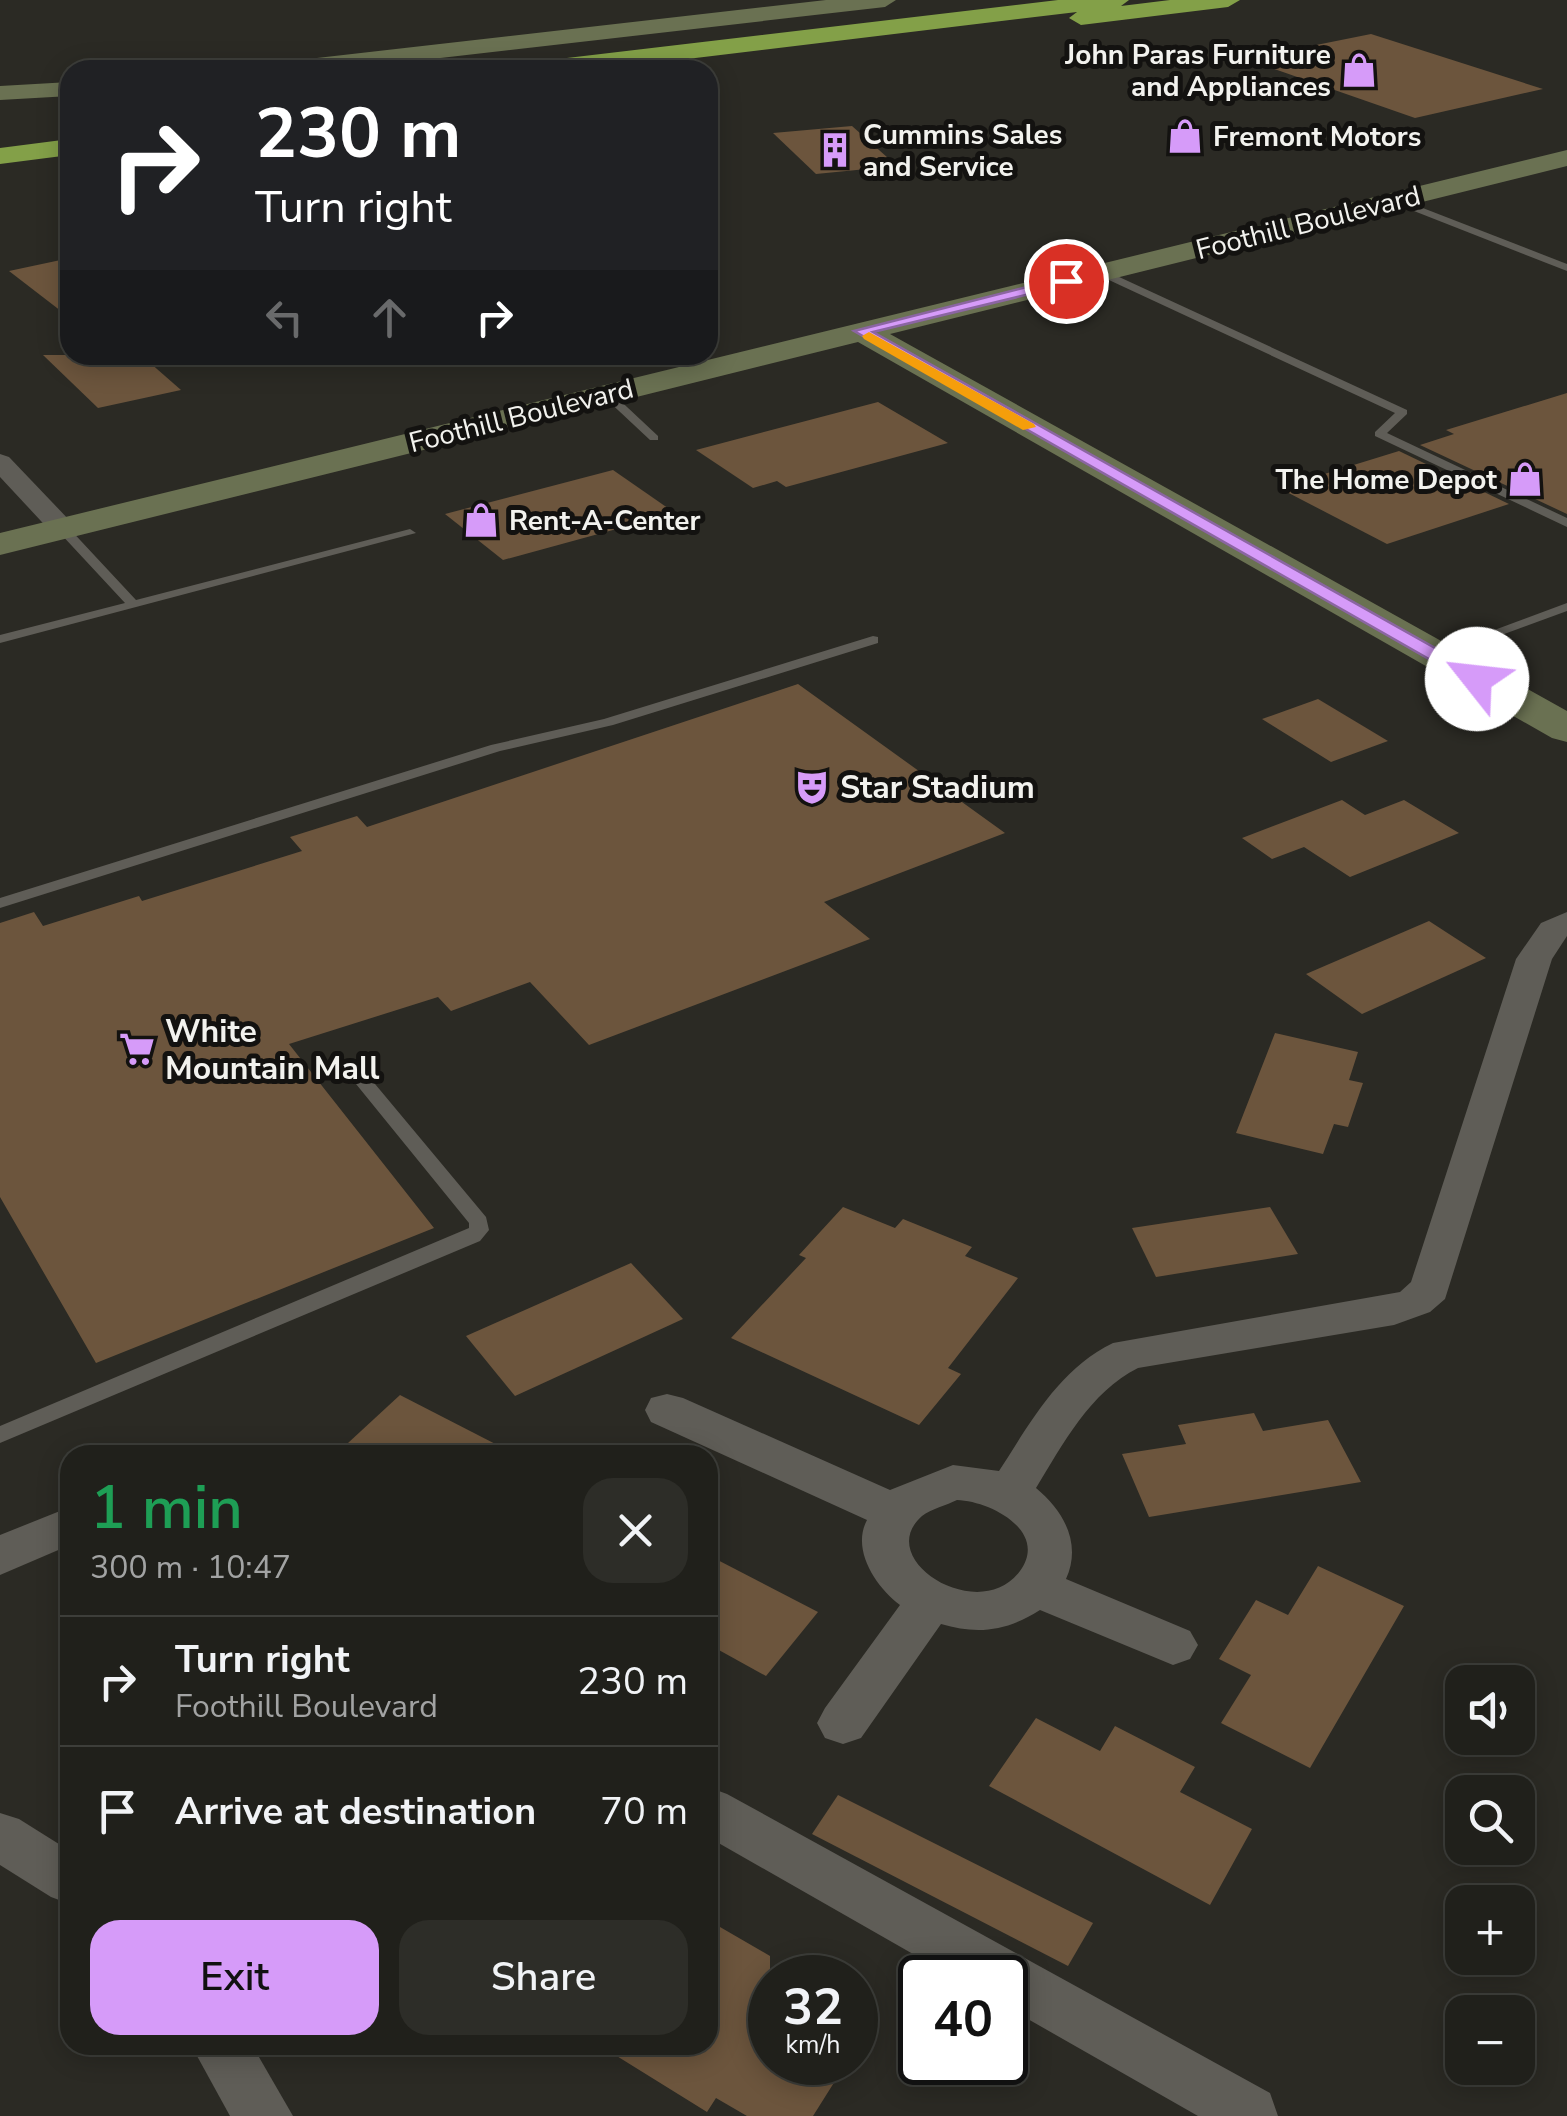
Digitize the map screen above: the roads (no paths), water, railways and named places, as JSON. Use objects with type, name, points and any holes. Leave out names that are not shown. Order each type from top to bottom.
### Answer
[{"type":"highway","points":[[617,60],[1117,0]]},
{"type":"highway","points":[[718,61],[1228,0]]},
{"type":"highway","points":[[0,133],[60,125]]},
{"type":"highway","points":[[0,148],[60,144]]},
{"type":"highway","points":[[0,156],[60,145]]},
{"type":"street","points":[[360,60],[885,0]]},
{"type":"street","points":[[0,93],[60,89]]},
{"type":"street","name":"Foothill Boulevard","points":[[0,544],[1567,158]]},
{"type":"street","points":[[861,331],[1567,728]]},
{"type":"street","points":[[0,462],[63,529]]},
{"type":"street","points":[[1008,1494],[1081,1388],[1108,1361],[1128,1354],[1394,1310],[1414,1302],[1430,1289],[1534,958],[1553,930],[1567,922]]},
{"type":"street","points":[[667,1410],[894,1512]]},
{"type":"street","points":[[953,1482],[989,1485],[1008,1494],[1022,1500],[1044,1523],[1052,1552],[1046,1574],[1009,1605],[988,1610],[945,1608],[911,1593],[890,1567],[884,1538],[894,1512],[919,1491],[953,1482]]},
{"type":"street","points":[[0,1556],[60,1530]]},
{"type":"street","points":[[1035,1587],[1173,1645]]},
{"type":"street","points":[[843,1723],[930,1601]]},
{"type":"street","points":[[718,1816],[1251,2115]]},
{"type":"street","points":[[0,1836],[60,1874]]},
{"type":"street","points":[[226,2055],[264,2116]]},
{"type":"lane","points":[[1394,200],[1567,268]]},
{"type":"lane","points":[[1100,272],[1403,412],[1380,434],[1567,523]]},
{"type":"lane","points":[[606,394],[654,438]]},
{"type":"lane","points":[[63,529],[134,604]]},
{"type":"lane","points":[[0,639],[410,532]]},
{"type":"lane","points":[[1434,656],[1567,606]]},
{"type":"lane","points":[[0,903],[496,748],[608,722],[873,640]]},
{"type":"lane","points":[[0,1435],[473,1236],[479,1230],[478,1222],[349,1064]]},
{"type":"place","name":"John Paras Furniture and Appliances","points":[[1359,70]]},
{"type":"place","name":"Fremont Motors","points":[[1185,136]]},
{"type":"place","name":"Cummins Sales and Service","points":[[835,150]]},
{"type":"place","name":"The Home Depot","points":[[1525,479]]},
{"type":"place","name":"Rent-A-Center","points":[[481,520]]},
{"type":"place","name":"Star Stadium","points":[[812,787]]},
{"type":"place","name":"White Mountain Mall","points":[[137,1049]]}]
